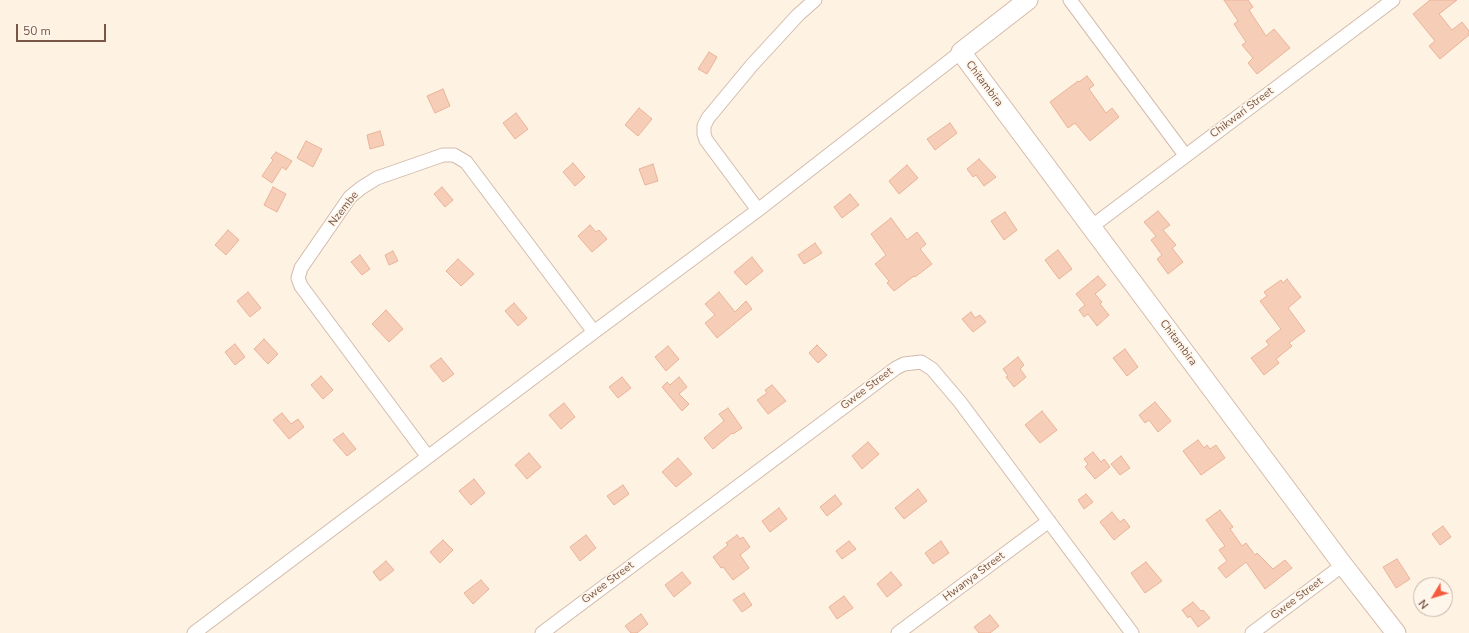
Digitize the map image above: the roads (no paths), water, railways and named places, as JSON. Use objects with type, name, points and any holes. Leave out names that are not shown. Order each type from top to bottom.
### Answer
[{"type":"street","points":[[758,210],[706,140],[704,126],[708,118],[752,65],[798,15],[815,0]]},
{"type":"street","points":[[194,633],[758,210],[1028,0]]},
{"type":"street","points":[[1070,0],[1185,155]]},
{"type":"street","name":"Chikwari Street","points":[[1091,227],[1393,0]]},
{"type":"street","name":"Chitambira","points":[[961,52],[1343,565],[1396,633]]},
{"type":"street","name":"Nzembe","points":[[428,457],[301,286],[298,278],[301,268],[350,197],[361,188],[376,178],[443,155],[454,155],[466,162],[594,332]]},
{"type":"street","name":"Gwee Street","points":[[542,633],[896,368],[904,364],[922,362],[932,369],[960,402],[1132,633]]},
{"type":"street","name":"Hwanya Street","points":[[898,633],[1049,521]]},
{"type":"street","name":"Gwee Street","points":[[1252,633],[1343,565]]}]
